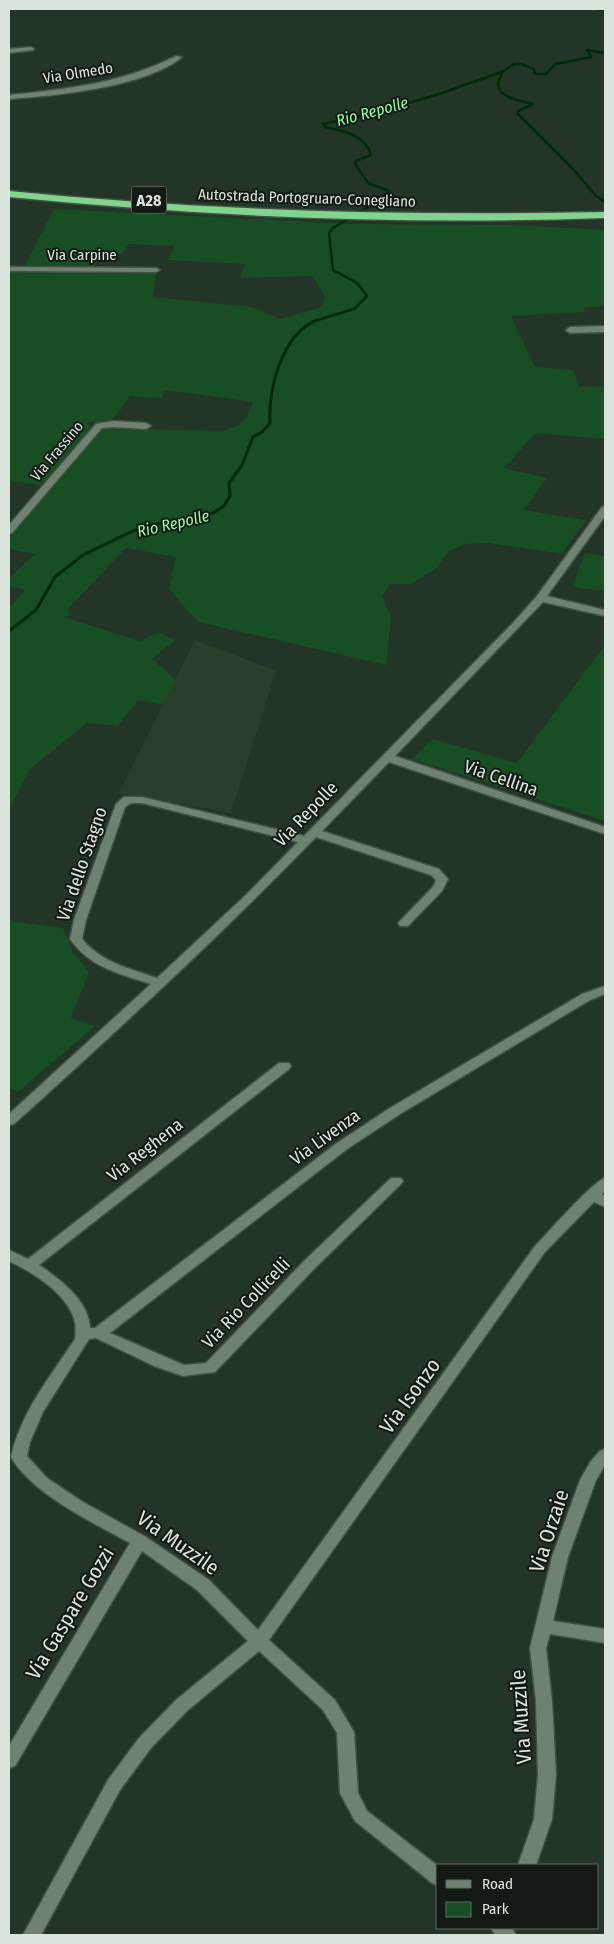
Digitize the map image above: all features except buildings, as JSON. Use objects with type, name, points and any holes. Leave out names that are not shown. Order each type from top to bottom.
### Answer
[{"type":"highway","name":"Autostrada Portogruaro-Conegliano","points":[[9,188],[328,213]]},
{"type":"highway","name":"Autostrada Portogruaro-Conegliano","points":[[9,194],[137,206],[328,213],[605,211]]},
{"type":"highway","name":"Autostrada Portogruaro-Conegliano","points":[[392,214],[404,217],[605,211]]},
{"type":"highway","points":[[404,217],[448,220],[541,220],[605,223]]},
{"type":"street","points":[[9,51],[32,49]]},
{"type":"street","name":"Via Olmedo","points":[[9,97],[94,88],[161,68],[178,58]]},
{"type":"street","name":"Via Carpine","points":[[9,269],[156,270]]},
{"type":"street","points":[[570,330],[605,329]]},
{"type":"street","name":"Via Frassino","points":[[9,531],[99,426],[112,424],[146,426]]},
{"type":"street","name":"Via Repolle","points":[[9,1121],[251,896],[510,632],[541,598],[605,508]]},
{"type":"street","points":[[541,598],[605,613]]},
{"type":"street","name":"Via Cellina","points":[[386,757],[605,831]]},
{"type":"street","name":"Via dello Stagno","points":[[159,983],[95,958],[82,949],[76,939],[80,920],[120,806],[128,799],[142,800],[309,836]]},
{"type":"street","points":[[309,836],[435,872],[442,879],[438,888],[404,923]]},
{"type":"street","name":"Via Livenza","points":[[90,1334],[110,1326],[342,1146],[395,1111],[578,1002],[605,990]]},
{"type":"street","name":"Via Reghena","points":[[30,1265],[284,1066]]},
{"type":"street","name":"Via Rio Collicelli","points":[[90,1334],[183,1371],[210,1368],[309,1265],[396,1181]]},
{"type":"street","name":"Via Isonzo","points":[[32,1935],[114,1785],[145,1743],[182,1706],[259,1641],[540,1249],[599,1199],[605,1183]]},
{"type":"street","points":[[9,1255],[30,1265],[64,1295],[80,1314],[90,1334]]},
{"type":"street","name":"Via Muzzile","points":[[90,1334],[82,1340],[28,1423],[14,1457],[42,1482],[77,1506],[140,1541],[203,1586],[259,1641],[329,1705],[338,1717],[345,1732],[349,1793],[361,1816],[436,1875]]},
{"type":"street","name":"Via Orzaie","points":[[543,1626],[560,1557],[588,1480],[596,1465],[605,1454]]},
{"type":"street","name":"Via Gaspare Gozzi","points":[[9,1761],[140,1541]]},
{"type":"street","points":[[543,1626],[605,1636]]},
{"type":"street","name":"Via Muzzile","points":[[527,1864],[543,1819],[548,1775],[544,1701],[538,1648],[543,1626]]},
{"type":"shaded area","points":[[195,640],[276,671],[231,813],[119,793]]},
{"type":"green space","points":[[54,209],[352,224],[510,225],[605,230],[605,306],[583,308],[585,312],[511,316],[535,367],[573,370],[580,387],[605,386],[605,439],[536,433],[504,468],[547,478],[524,510],[586,520],[562,554],[489,543],[464,544],[448,552],[437,567],[411,584],[390,584],[382,596],[391,617],[386,665],[202,623],[194,618],[169,589],[176,557],[126,548],[68,609],[70,615],[64,617],[140,641],[159,632],[175,640],[152,659],[176,680],[163,705],[138,700],[118,726],[87,723],[30,769],[9,809],[9,608],[25,590],[9,586],[9,578],[35,554],[9,549],[9,539],[104,428],[220,431],[242,422],[253,402],[165,390],[162,398],[130,396],[111,420],[103,423],[87,423],[91,426],[90,430],[42,485],[9,481],[9,271],[22,271]],"holes":[[[129,244],[175,246],[168,260],[245,264],[240,278],[313,276],[325,297],[322,307],[280,319],[253,307],[153,297],[156,274],[150,271],[93,270],[102,253],[122,254]]]},
{"type":"green space","points":[[585,553],[605,556],[605,591],[572,587]]},
{"type":"green space","points":[[605,645],[605,821],[412,759],[432,739],[517,763]]},
{"type":"green space","points":[[9,921],[63,928],[73,953],[89,972],[71,1018],[95,1026],[18,1092],[9,1088]]},
{"type":"waterway","name":"Rio Repolle","points":[[597,9],[605,10]]},
{"type":"waterway","name":"Rio Repolle","points":[[502,72],[514,64],[521,64],[534,69],[535,74],[546,74],[555,64],[591,57],[587,50],[605,53]]},
{"type":"waterway","name":"Rio Repolle","points":[[317,320],[354,309],[367,296],[357,283],[333,270],[329,233],[333,228],[378,201],[389,191],[368,183],[355,164],[356,161],[371,155],[364,143],[353,135],[325,127],[323,124],[369,114],[436,95],[502,72]]},
{"type":"waterway","points":[[502,72],[498,84],[502,93],[533,104],[518,111],[518,114],[574,170],[595,195],[605,202]]},
{"type":"waterway","name":"Rio Repolle","points":[[9,631],[36,610],[55,577],[83,555],[141,527],[198,517],[213,513],[224,506],[230,496],[229,483],[242,465],[253,437],[262,432],[270,423],[270,409],[275,379],[286,350],[305,327],[317,320]]}]
